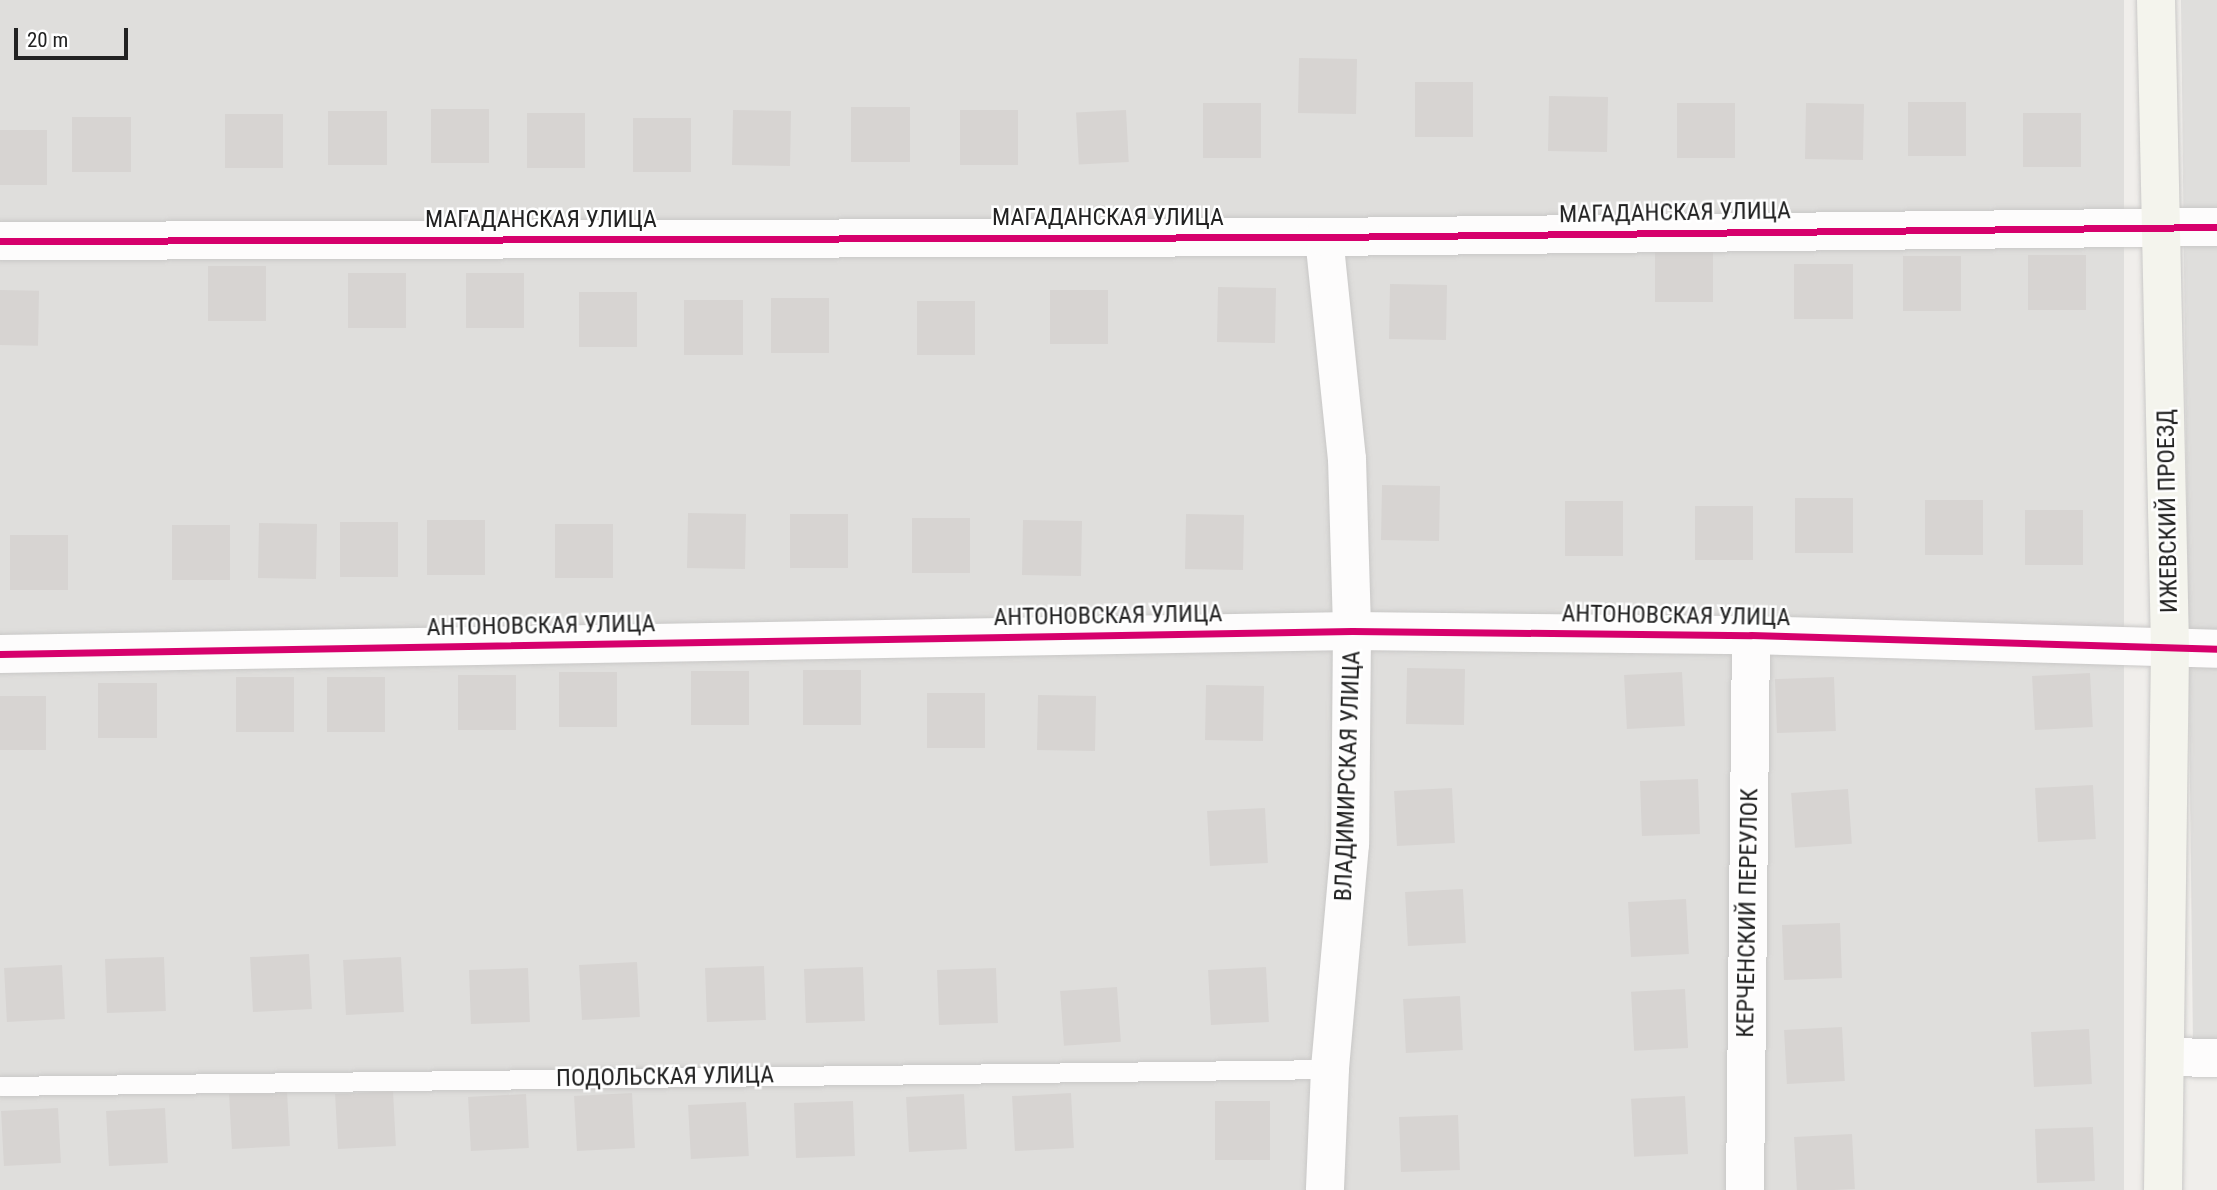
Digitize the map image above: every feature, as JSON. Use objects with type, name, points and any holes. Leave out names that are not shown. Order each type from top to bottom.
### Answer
[{"type":"street","name":"ИЖЕВСКИЙ ПРОЕЗД","points":[[2156,0],[2170,649],[2168,1056],[2163,1190]]},
{"type":"street","name":"МАГАДАНСКАЯ УЛИЦА","points":[[0,241],[1324,237],[2217,227]]},
{"type":"street","name":"ВЛАДИМИРСКАЯ УЛИЦА","points":[[1324,237],[1347,458],[1352,631],[1350,844],[1330,1069],[1325,1190]]},
{"type":"street","name":"АНТОНОВСКАЯ УЛИЦА","points":[[0,654],[1352,631],[1751,635],[2217,649]]},
{"type":"street","name":"КЕРЧЕНСКИЙ ПЕРЕУЛОК","points":[[1745,1190],[1751,635]]},
{"type":"street","points":[[2168,1056],[2217,1058]]},
{"type":"lane","name":"ПОДОЛЬСКАЯ УЛИЦА","points":[[0,1086],[1330,1069]]},
{"type":"shaded area","points":[[0,0],[2124,0],[2124,1190],[0,1190]]},
{"type":"shaded area","points":[[2181,0],[2217,0],[2217,1047],[2193,1047]]},
{"type":"building","points":[[1299,58],[1357,59],[1356,114],[1298,113]]},
{"type":"building","points":[[1415,82],[1473,82],[1473,137],[1415,137]]},
{"type":"building","points":[[1549,96],[1608,97],[1607,152],[1548,151]]},
{"type":"building","points":[[1908,102],[1966,102],[1966,156],[1908,156]]},
{"type":"building","points":[[1203,103],[1261,103],[1261,158],[1203,158]]},
{"type":"building","points":[[1677,103],[1735,103],[1735,158],[1677,158]]},
{"type":"building","points":[[1806,103],[1864,104],[1863,160],[1805,159]]},
{"type":"building","points":[[851,107],[910,107],[910,162],[851,162]]},
{"type":"building","points":[[431,109],[489,109],[489,163],[431,163]]},
{"type":"building","points":[[733,110],[791,111],[790,166],[732,165]]},
{"type":"building","points":[[960,110],[1018,110],[1018,165],[960,165]]},
{"type":"building","points":[[1126,110],[1129,162],[1079,165],[1076,113]]},
{"type":"building","points":[[328,111],[387,111],[387,165],[328,165]]},
{"type":"building","points":[[527,113],[585,113],[585,168],[527,168]]},
{"type":"building","points":[[2023,113],[2081,113],[2081,167],[2023,167]]},
{"type":"building","points":[[225,114],[283,114],[283,168],[225,168]]},
{"type":"building","points":[[72,117],[131,117],[131,172],[72,172]]},
{"type":"building","points":[[633,118],[691,118],[691,172],[633,172]]},
{"type":"building","points":[[0,130],[47,130],[47,185],[0,185]]},
{"type":"building","points":[[1655,247],[1713,247],[1713,302],[1655,302]]},
{"type":"building","points":[[2028,255],[2086,255],[2086,310],[2028,310]]},
{"type":"building","points":[[1903,256],[1961,256],[1961,311],[1903,311]]},
{"type":"building","points":[[1794,264],[1853,264],[1853,319],[1794,319]]},
{"type":"building","points":[[208,266],[266,266],[266,321],[208,321]]},
{"type":"building","points":[[348,273],[406,273],[406,328],[348,328]]},
{"type":"building","points":[[466,273],[524,273],[524,328],[466,328]]},
{"type":"building","points":[[1390,284],[1447,285],[1446,340],[1389,339]]},
{"type":"building","points":[[1218,287],[1276,288],[1275,343],[1217,342]]},
{"type":"building","points":[[0,290],[39,291],[38,346],[0,345]]},
{"type":"building","points":[[1050,290],[1108,290],[1108,344],[1050,344]]},
{"type":"building","points":[[579,292],[637,292],[637,347],[579,347]]},
{"type":"building","points":[[771,298],[829,298],[829,353],[771,353]]},
{"type":"building","points":[[684,300],[743,300],[743,355],[684,355]]},
{"type":"building","points":[[917,301],[975,301],[975,355],[917,355]]},
{"type":"building","points":[[1382,485],[1440,486],[1439,541],[1381,540]]},
{"type":"building","points":[[1795,498],[1853,498],[1853,553],[1795,553]]},
{"type":"building","points":[[1925,500],[1983,500],[1983,555],[1925,555]]},
{"type":"building","points":[[1565,501],[1623,501],[1623,556],[1565,556]]},
{"type":"building","points":[[1695,506],[1753,506],[1753,560],[1695,560]]},
{"type":"building","points":[[2025,510],[2083,510],[2083,565],[2025,565]]},
{"type":"building","points":[[688,513],[746,514],[745,569],[687,568]]},
{"type":"building","points":[[790,514],[848,514],[848,568],[790,568]]},
{"type":"building","points":[[1186,514],[1244,515],[1243,570],[1185,569]]},
{"type":"building","points":[[912,518],[970,518],[970,573],[912,573]]},
{"type":"building","points":[[427,520],[485,520],[485,575],[427,575]]},
{"type":"building","points":[[1023,520],[1082,521],[1081,576],[1022,575]]},
{"type":"building","points":[[340,522],[398,522],[398,577],[340,577]]},
{"type":"building","points":[[259,523],[317,524],[316,579],[258,578]]},
{"type":"building","points":[[555,524],[613,524],[613,578],[555,578]]},
{"type":"building","points":[[172,525],[230,525],[230,580],[172,580]]},
{"type":"building","points":[[10,535],[68,535],[68,590],[10,590]]},
{"type":"building","points":[[1407,668],[1465,669],[1464,725],[1406,724]]},
{"type":"building","points":[[803,670],[861,670],[861,725],[803,725]]},
{"type":"building","points":[[691,671],[749,671],[749,725],[691,725]]},
{"type":"building","points":[[559,672],[617,672],[617,727],[559,727]]},
{"type":"building","points":[[1682,672],[1685,726],[1627,729],[1624,675]]},
{"type":"building","points":[[2090,673],[2093,727],[2035,730],[2032,676]]},
{"type":"building","points":[[458,675],[516,675],[516,730],[458,730]]},
{"type":"building","points":[[236,677],[294,677],[294,732],[236,732]]},
{"type":"building","points":[[327,677],[385,677],[385,732],[327,732]]},
{"type":"building","points":[[1834,677],[1836,731],[1777,733],[1775,679]]},
{"type":"building","points":[[98,683],[157,683],[157,738],[98,738]]},
{"type":"building","points":[[1206,685],[1264,686],[1263,741],[1205,740]]},
{"type":"building","points":[[927,693],[985,693],[985,748],[927,748]]},
{"type":"building","points":[[1038,695],[1096,696],[1095,751],[1037,750]]},
{"type":"building","points":[[0,696],[46,696],[46,750],[0,750]]},
{"type":"building","points":[[1698,779],[1700,834],[1642,836],[1640,781]]},
{"type":"building","points":[[2093,785],[2096,839],[2038,842],[2035,788]]},
{"type":"building","points":[[1452,788],[1455,843],[1397,846],[1394,791]]},
{"type":"building","points":[[1848,789],[1852,844],[1795,848],[1791,793]]},
{"type":"building","points":[[1265,808],[1268,863],[1210,866],[1207,811]]},
{"type":"building","points":[[1463,889],[1466,943],[1408,946],[1405,892]]},
{"type":"building","points":[[1686,899],[1689,954],[1631,957],[1628,902]]},
{"type":"building","points":[[1840,923],[1842,978],[1784,980],[1782,925]]},
{"type":"building","points":[[309,954],[312,1009],[253,1012],[250,957]]},
{"type":"building","points":[[164,957],[166,1011],[107,1013],[105,959]]},
{"type":"building","points":[[401,957],[404,1012],[346,1015],[343,960]]},
{"type":"building","points":[[637,962],[640,1017],[582,1020],[579,965]]},
{"type":"building","points":[[62,965],[65,1019],[7,1022],[4,968]]},
{"type":"building","points":[[764,966],[766,1020],[707,1022],[705,968]]},
{"type":"building","points":[[863,967],[865,1021],[806,1023],[804,969]]},
{"type":"building","points":[[1266,967],[1269,1022],[1211,1025],[1208,970]]},
{"type":"building","points":[[528,968],[530,1022],[471,1024],[469,970]]},
{"type":"building","points":[[996,968],[998,1023],[939,1025],[937,970]]},
{"type":"building","points":[[1117,987],[1121,1042],[1064,1046],[1060,991]]},
{"type":"building","points":[[1685,989],[1688,1048],[1634,1051],[1631,992]]},
{"type":"building","points":[[1460,996],[1463,1050],[1406,1053],[1403,999]]},
{"type":"building","points":[[1842,1027],[1845,1081],[1787,1084],[1784,1030]]},
{"type":"building","points":[[2089,1029],[2092,1084],[2034,1087],[2031,1032]]},
{"type":"building","points":[[287,1091],[290,1146],[232,1149],[229,1094]]},
{"type":"building","points":[[393,1091],[396,1146],[338,1149],[335,1094]]},
{"type":"building","points":[[632,1093],[635,1148],[577,1151],[574,1096]]},
{"type":"building","points":[[1071,1093],[1074,1148],[1015,1151],[1012,1096]]},
{"type":"building","points":[[526,1094],[529,1148],[471,1151],[468,1097]]},
{"type":"building","points":[[964,1094],[967,1149],[909,1152],[906,1097]]},
{"type":"building","points":[[1685,1096],[1688,1154],[1634,1157],[1631,1099]]},
{"type":"building","points":[[853,1101],[855,1156],[796,1158],[794,1103]]},
{"type":"building","points":[[1215,1101],[1270,1101],[1270,1160],[1215,1160]]},
{"type":"building","points":[[746,1102],[749,1156],[691,1159],[688,1105]]},
{"type":"building","points":[[58,1108],[61,1163],[4,1166],[1,1111]]},
{"type":"building","points":[[165,1108],[168,1163],[109,1166],[106,1111]]},
{"type":"building","points":[[1458,1115],[1460,1170],[1401,1172],[1399,1117]]},
{"type":"building","points":[[2093,1127],[2095,1181],[2037,1183],[2035,1129]]},
{"type":"building","points":[[1852,1134],[1855,1189],[1797,1190],[1794,1137]]},
{"type":"cycle path","points":[[0,241],[1324,237],[2217,227]]},
{"type":"cycle path","points":[[0,654],[1352,631],[1751,635],[2217,649]]}]
